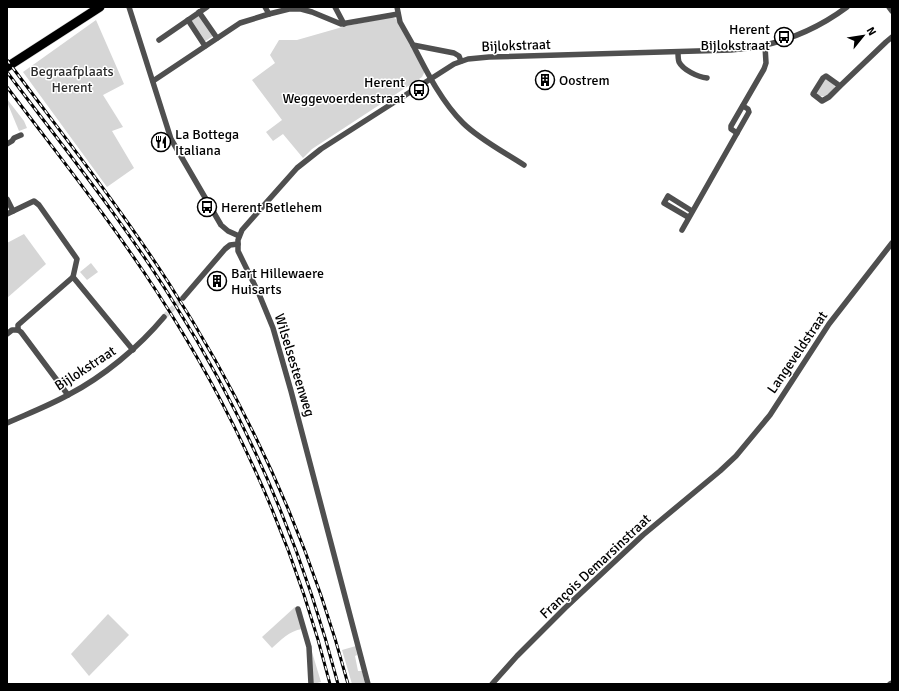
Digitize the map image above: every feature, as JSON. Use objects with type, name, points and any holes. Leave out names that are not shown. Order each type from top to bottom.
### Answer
[{"type":"main road","points":[[7,63],[96,7]]},
{"type":"main road","points":[[7,67],[100,7]]},
{"type":"street","points":[[129,7],[153,80],[167,129],[178,152],[221,225],[228,231],[239,236]]},
{"type":"street","points":[[159,40],[207,7]]},
{"type":"street","points":[[265,7],[269,14]]},
{"type":"street","points":[[335,7],[344,24]]},
{"type":"street","points":[[396,7],[400,22],[430,79],[463,123],[524,165]]},
{"type":"street","name":"Bijlokstraat","points":[[239,236],[281,186],[307,160],[327,145],[430,79],[461,61],[489,57],[731,50],[765,46],[783,41],[808,31],[847,7]]},
{"type":"street","points":[[889,7],[892,11]]},
{"type":"street","points":[[153,80],[240,23],[269,14],[289,9],[301,9],[341,24],[398,14]]},
{"type":"street","points":[[200,12],[217,38]]},
{"type":"street","points":[[188,20],[205,46]]},
{"type":"street","points":[[840,86],[826,76],[822,78],[813,94],[822,101],[829,98],[892,37]]},
{"type":"street","points":[[413,45],[454,53],[459,56],[461,61]]},
{"type":"street","points":[[737,132],[731,129],[731,126],[764,69],[766,63],[765,46]]},
{"type":"street","points":[[678,52],[678,60],[685,69],[698,76],[707,78]]},
{"type":"street","points":[[682,230],[749,112],[748,109],[743,106]]},
{"type":"street","points":[[7,144],[12,142],[14,138],[21,135]]},
{"type":"street","points":[[688,218],[664,203],[668,196],[692,211]]},
{"type":"street","points":[[7,199],[13,211]]},
{"type":"street","points":[[7,214],[34,201],[77,259],[73,277],[18,325],[18,330],[68,395]]},
{"type":"street","name":"Wilselsesteenweg","points":[[239,236],[238,244],[240,255],[259,294],[273,328],[345,593],[368,684]]},
{"type":"street","name":"Langeveldstraat","points":[[720,471],[736,456],[761,428],[829,324],[892,243]]},
{"type":"street","points":[[183,298],[225,249],[230,245],[238,244]]},
{"type":"street","points":[[73,277],[133,350]]},
{"type":"street","name":"Bijlokstraat","points":[[7,423],[68,395],[91,382],[133,350],[164,317]]},
{"type":"street","points":[[7,334],[12,330],[18,330]]},
{"type":"street","name":"François Demarsinstraat","points":[[492,684],[517,656],[565,608],[638,540],[720,471]]},
{"type":"street","points":[[298,609],[310,647],[311,684]]},
{"type":"green space","points":[[199,14],[213,36],[204,42],[190,20]]},
{"type":"green space","points":[[392,17],[396,19],[425,71],[422,77],[312,149],[303,158],[283,134],[273,141],[266,132],[282,120],[252,80],[275,63],[270,55],[279,40],[297,40],[346,26]]},
{"type":"green space","name":"Begraafplaats Herent","points":[[96,20],[124,84],[103,95],[123,127],[112,131],[134,168],[107,187],[23,72]]},
{"type":"green space","points":[[828,79],[835,86],[834,89],[826,96],[818,95],[817,93],[825,80]]},
{"type":"green space","points":[[7,99],[24,121],[27,128],[19,131]]},
{"type":"green space","points":[[24,234],[46,264],[7,298],[7,243]]},
{"type":"green space","points":[[91,263],[98,272],[87,280],[80,272]]},
{"type":"green space","points":[[295,607],[302,629],[289,634],[272,648],[262,637]]},
{"type":"green space","points":[[108,614],[129,635],[89,676],[71,654]]},
{"type":"green space","points":[[356,646],[357,655],[355,656],[358,671],[362,671],[365,684],[352,684],[342,650]]},
{"type":"green space","points":[[311,652],[321,682],[313,684]]},
{"type":"tunnel","points":[[164,317],[183,298]]},
{"type":"railway","points":[[7,60],[151,256],[199,332],[226,379],[251,428],[296,528],[333,631],[348,684]]},
{"type":"railway","points":[[7,72],[135,243],[201,347],[226,393],[271,487],[290,535],[308,584],[338,684]]},
{"type":"railway","points":[[7,87],[84,188],[157,292],[212,384],[260,481],[280,531],[316,632],[330,684]]},
{"type":"place","name":"Herent Bijlokstraat","points":[[784,37]]},
{"type":"place","name":"Oostrem","points":[[545,80]]},
{"type":"place","name":"Herent Weggevoerdenstraat","points":[[419,90]]},
{"type":"place","name":"La Bottega Italiana","points":[[161,142]]},
{"type":"place","name":"Herent Betlehem","points":[[207,207]]},
{"type":"place","name":"Bart Hillewaere Huisarts","points":[[217,281]]}]
